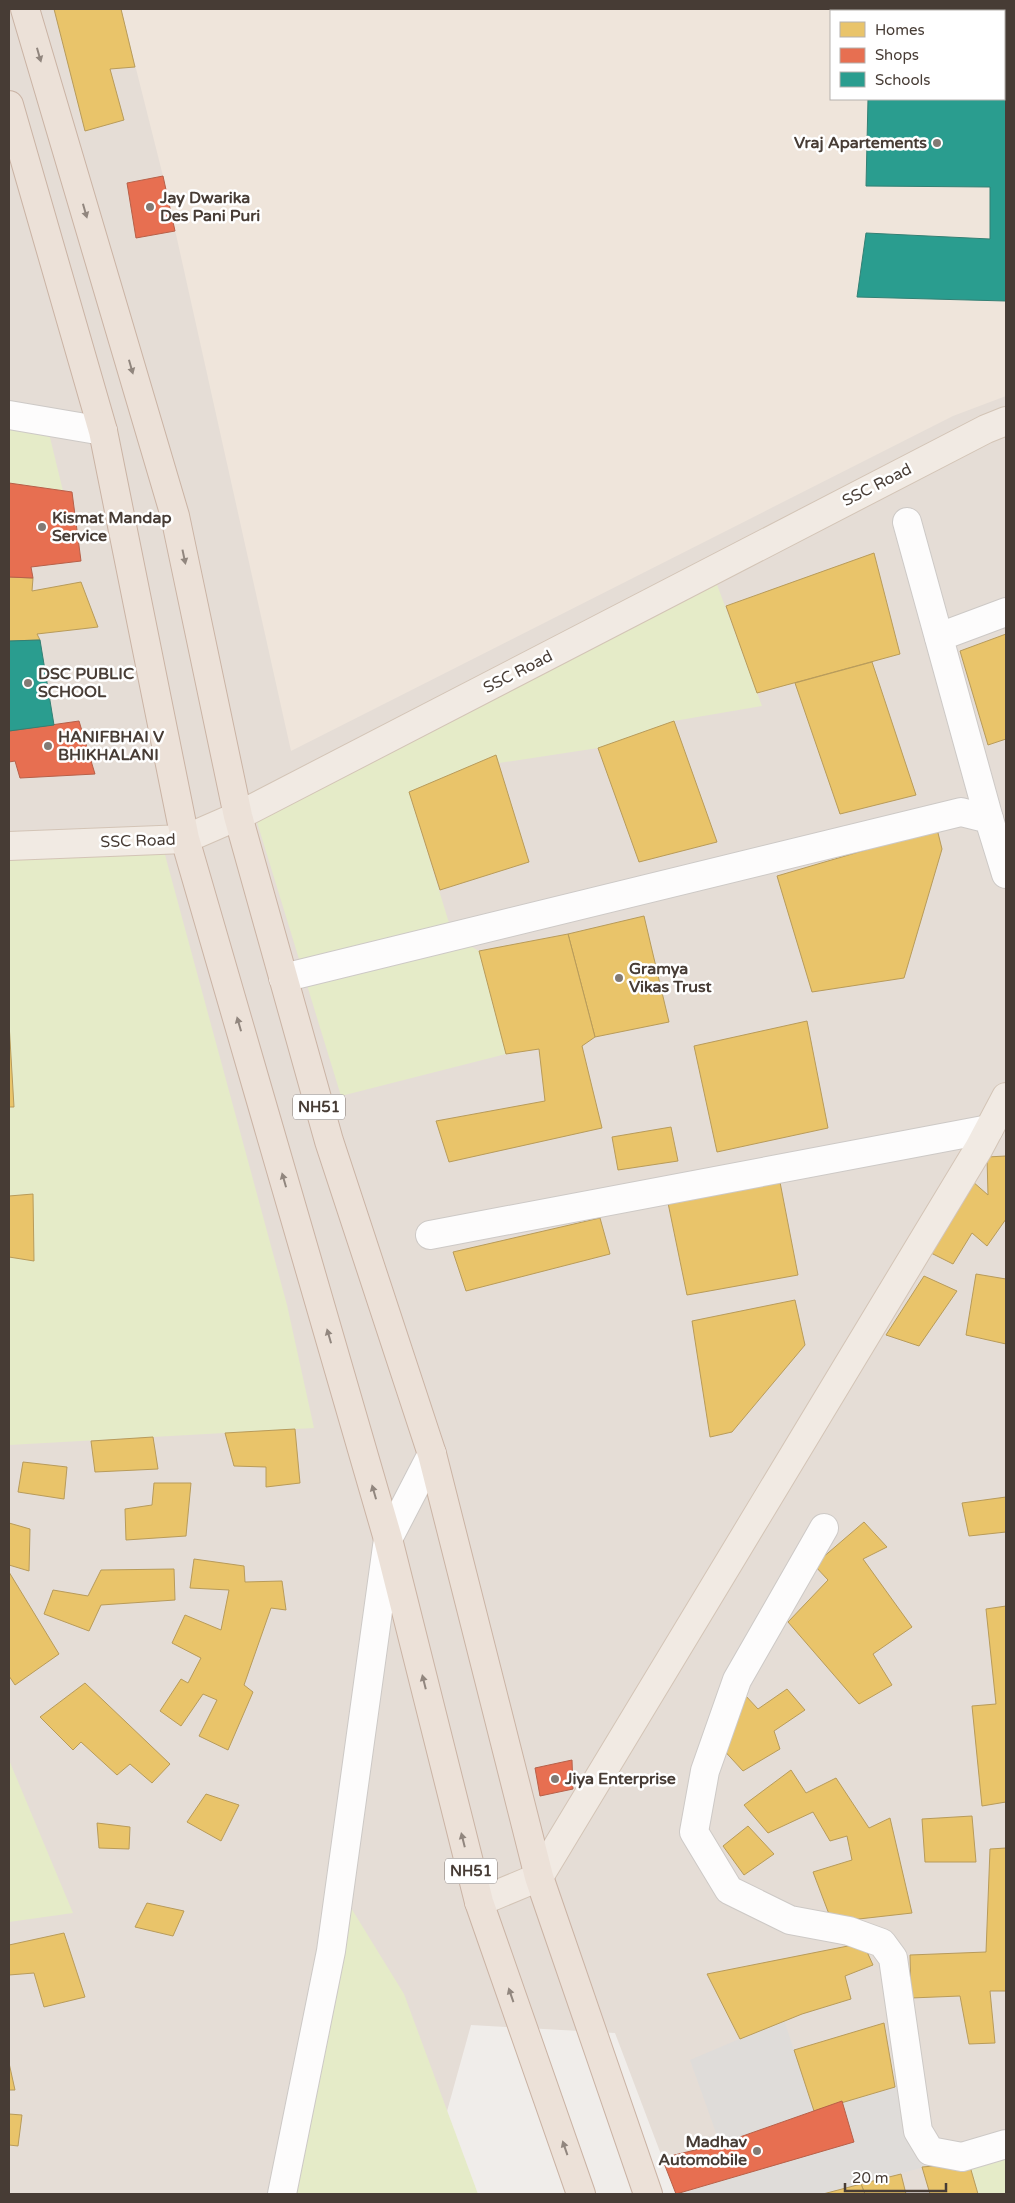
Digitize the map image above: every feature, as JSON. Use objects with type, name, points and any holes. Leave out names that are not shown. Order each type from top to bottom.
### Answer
[{"type":"highway","name":"NH51","points":[[25,9],[175,516],[238,816],[329,1141],[432,1454],[539,1877],[648,2194]]},
{"type":"highway","name":"NH51","points":[[9,105],[103,431],[185,839],[388,1539],[479,1902],[581,2194]]},
{"type":"main road","name":"SSC Road","points":[[9,846],[185,839],[238,816],[969,438],[1006,421]]},
{"type":"main road","points":[[479,1902],[539,1877],[989,1129],[1006,1097]]},
{"type":"street","points":[[9,415],[103,431]]},
{"type":"street","points":[[907,522],[1006,874]]},
{"type":"street","points":[[939,637],[1006,612]]},
{"type":"street","points":[[283,978],[961,812],[989,819]]},
{"type":"street","points":[[430,1234],[989,1129]]},
{"type":"street","points":[[282,2194],[331,1952],[388,1539],[432,1454]]},
{"type":"street","points":[[824,1528],[737,1680],[705,1771],[694,1832],[729,1890],[790,1920],[849,1931],[882,1943],[893,1958],[918,2131],[930,2151],[962,2157],[1006,2144]]},
{"type":"shaded area","points":[[9,9],[1006,9],[1006,2194],[676,2194],[615,2033],[471,2025],[424,2194],[9,2194]]},
{"type":"shaded area","points":[[121,9],[1006,9],[1006,396],[953,416],[291,751],[163,176]]},
{"type":"shaded area","points":[[784,2020],[814,2111],[720,2144],[690,2060]]},
{"type":"shaded area","points":[[911,2082],[918,2131],[962,2157],[823,2194],[679,2194],[853,2142],[842,2101]]},
{"type":"green space","points":[[9,415],[46,421],[63,491],[9,483]]},
{"type":"green space","points":[[712,571],[762,706],[674,721],[598,748],[499,763],[496,755],[409,792],[453,936],[479,951],[506,1054],[341,1096],[253,809]]},
{"type":"green space","points":[[161,840],[287,1305],[314,1428],[9,1445],[9,846]]},
{"type":"green space","points":[[9,1760],[73,1913],[9,1922]]},
{"type":"green space","points":[[340,1890],[404,1994],[478,2194],[280,2194]]},
{"type":"green space","points":[[1006,2156],[1006,2194],[978,2194],[969,2163]]},
{"type":"building: Homes","points":[[54,9],[121,9],[135,67],[110,69],[124,120],[85,131]]},
{"type":"building: Homes","points":[[874,553],[900,654],[757,693],[726,606]]},
{"type":"building: Homes","points":[[9,577],[33,578],[32,591],[81,582],[98,627],[37,634],[40,640],[9,641]]},
{"type":"building: Homes","points":[[1006,634],[1006,739],[988,745],[960,651]]},
{"type":"building: Homes","points":[[872,662],[916,795],[840,814],[795,683]]},
{"type":"building: Homes","points":[[674,721],[717,842],[639,862],[598,748]]},
{"type":"building: Homes","points":[[496,755],[529,862],[440,890],[409,792]]},
{"type":"building: Homes","points":[[937,829],[942,849],[904,978],[812,992],[777,876]]},
{"type":"building: Homes","name":"Gramya Vikas Trust","points":[[644,916],[669,1022],[595,1037],[568,934]]},
{"type":"building: Homes","points":[[568,934],[595,1037],[582,1046],[602,1128],[449,1162],[436,1121],[545,1101],[539,1049],[506,1054],[479,951]]},
{"type":"building: Homes","points":[[807,1021],[828,1128],[717,1152],[694,1046]]},
{"type":"building: Homes","points":[[9,1023],[14,1107],[9,1107]]},
{"type":"building: Homes","points":[[671,1127],[678,1161],[618,1170],[612,1137]]},
{"type":"building: Homes","points":[[1006,1156],[1006,1219],[987,1246],[972,1233],[953,1264],[931,1253],[972,1181],[988,1195],[987,1157]]},
{"type":"building: Homes","points":[[779,1177],[798,1275],[687,1295],[668,1203]]},
{"type":"building: Homes","points":[[33,1194],[34,1261],[9,1257],[9,1196]]},
{"type":"building: Homes","points":[[600,1218],[610,1254],[466,1291],[453,1252]]},
{"type":"building: Homes","points":[[976,1274],[1006,1279],[1006,1344],[966,1335]]},
{"type":"building: Homes","points":[[924,1276],[957,1291],[919,1346],[886,1335]]},
{"type":"building: Homes","points":[[795,1300],[805,1345],[732,1432],[710,1437],[692,1321]]},
{"type":"building: Homes","points":[[295,1429],[300,1483],[266,1487],[266,1467],[234,1466],[225,1433]]},
{"type":"building: Homes","points":[[153,1437],[158,1469],[95,1472],[91,1441]]},
{"type":"building: Homes","points":[[23,1462],[67,1467],[64,1499],[18,1492]]},
{"type":"building: Homes","points":[[154,1483],[191,1483],[186,1536],[126,1540],[125,1509],[152,1505]]},
{"type":"building: Homes","points":[[1006,1497],[1006,1532],[969,1536],[962,1503]]},
{"type":"building: Homes","points":[[864,1522],[887,1547],[863,1559],[912,1627],[873,1654],[892,1685],[859,1704],[788,1622],[828,1580],[814,1565]]},
{"type":"building: Homes","points":[[9,1523],[30,1529],[29,1571],[9,1565]]},
{"type":"building: Homes","points":[[194,1559],[244,1566],[245,1582],[282,1581],[286,1610],[271,1608],[244,1685],[253,1692],[228,1750],[199,1736],[217,1700],[203,1694],[181,1726],[160,1711],[181,1679],[188,1683],[201,1658],[172,1643],[185,1615],[221,1630],[229,1590],[190,1588]]},
{"type":"building: Homes","points":[[174,1569],[175,1600],[101,1605],[89,1631],[44,1614],[53,1590],[88,1596],[101,1570]]},
{"type":"building: Homes","points":[[9,1572],[59,1654],[15,1685],[9,1676]]},
{"type":"building: Homes","points":[[1006,1606],[1006,1802],[982,1806],[972,1706],[996,1704],[986,1609]]},
{"type":"building: Homes","points":[[85,1683],[170,1764],[152,1783],[130,1764],[117,1775],[81,1742],[73,1750],[40,1717]]},
{"type":"building: Homes","points":[[787,1689],[805,1710],[774,1731],[780,1749],[743,1771],[719,1745],[745,1695],[758,1709]]},
{"type":"building: Homes","points":[[791,1770],[806,1793],[836,1778],[869,1828],[890,1818],[912,1913],[832,1922],[813,1872],[852,1860],[847,1836],[830,1841],[813,1812],[768,1833],[744,1805]]},
{"type":"building: Homes","points":[[206,1794],[239,1805],[221,1841],[187,1822]]},
{"type":"building: Homes","points":[[972,1816],[976,1862],[925,1862],[922,1819]]},
{"type":"building: Homes","points":[[97,1823],[130,1827],[129,1849],[99,1848]]},
{"type":"building: Homes","points":[[748,1826],[774,1854],[744,1875],[723,1846]]},
{"type":"building: Homes","points":[[1006,1848],[1006,1991],[990,1991],[995,2043],[969,2044],[960,1996],[911,1998],[910,1955],[986,1952],[990,1849]]},
{"type":"building: Homes","points":[[147,1903],[184,1911],[173,1936],[135,1927]]},
{"type":"building: Homes","points":[[64,1933],[85,1997],[44,2007],[34,1973],[9,1975],[9,1945]]},
{"type":"building: Homes","points":[[863,1943],[873,1965],[845,1976],[851,1999],[802,2014],[740,2039],[707,1974]]},
{"type":"building: Homes","points":[[884,2023],[895,2087],[814,2111],[794,2050]]},
{"type":"building: Homes","points":[[9,2063],[15,2090],[9,2090]]},
{"type":"building: Homes","points":[[9,2114],[22,2115],[18,2146],[9,2145]]},
{"type":"building: Homes","points":[[969,2163],[978,2194],[930,2194],[922,2167]]},
{"type":"building: Homes","points":[[901,2174],[906,2194],[865,2194],[861,2184]]},
{"type":"building: Homes","points":[[861,2184],[865,2194],[823,2194]]},
{"type":"building: Shops","name":"Jay Dwarika Des Pani Puri","points":[[163,176],[175,231],[136,238],[127,183]]},
{"type":"building: Shops","name":"Kismat Mandap Service","points":[[9,483],[72,492],[81,561],[31,567],[33,578],[9,577]]},
{"type":"building: Shops","name":"HANIFBHAI V BHIKHALANI","points":[[79,721],[95,774],[20,778],[15,761],[9,762],[9,731]]},
{"type":"building: Shops","name":"Jiya Enterprise","points":[[572,1760],[573,1789],[540,1796],[535,1768]]},
{"type":"building: Shops","name":"Madhav Automobile","points":[[842,2101],[854,2142],[676,2194],[662,2158],[720,2144]]},
{"type":"building: Schools","name":"Vraj Apartements","points":[[1006,9],[1006,301],[857,297],[866,233],[990,239],[990,187],[866,186],[868,100],[1005,100],[1005,10],[996,10]]},
{"type":"building: Schools","name":"DSC PUBLIC SCHOOL","points":[[40,640],[54,725],[9,731],[9,641]]},
{"type":"place","name":"Vraj Apartements","points":[[937,143]]},
{"type":"place","name":"Jay Dwarika Des Pani Puri","points":[[150,207]]},
{"type":"place","name":"Kismat Mandap Service","points":[[42,527]]},
{"type":"place","name":"DSC PUBLIC SCHOOL","points":[[28,683]]},
{"type":"place","name":"HANIFBHAI V BHIKHALANI","points":[[48,746]]},
{"type":"place","name":"Gramya Vikas Trust","points":[[619,978]]},
{"type":"place","name":"Jiya Enterprise","points":[[555,1779]]},
{"type":"place","name":"Madhav Automobile","points":[[757,2151]]}]
